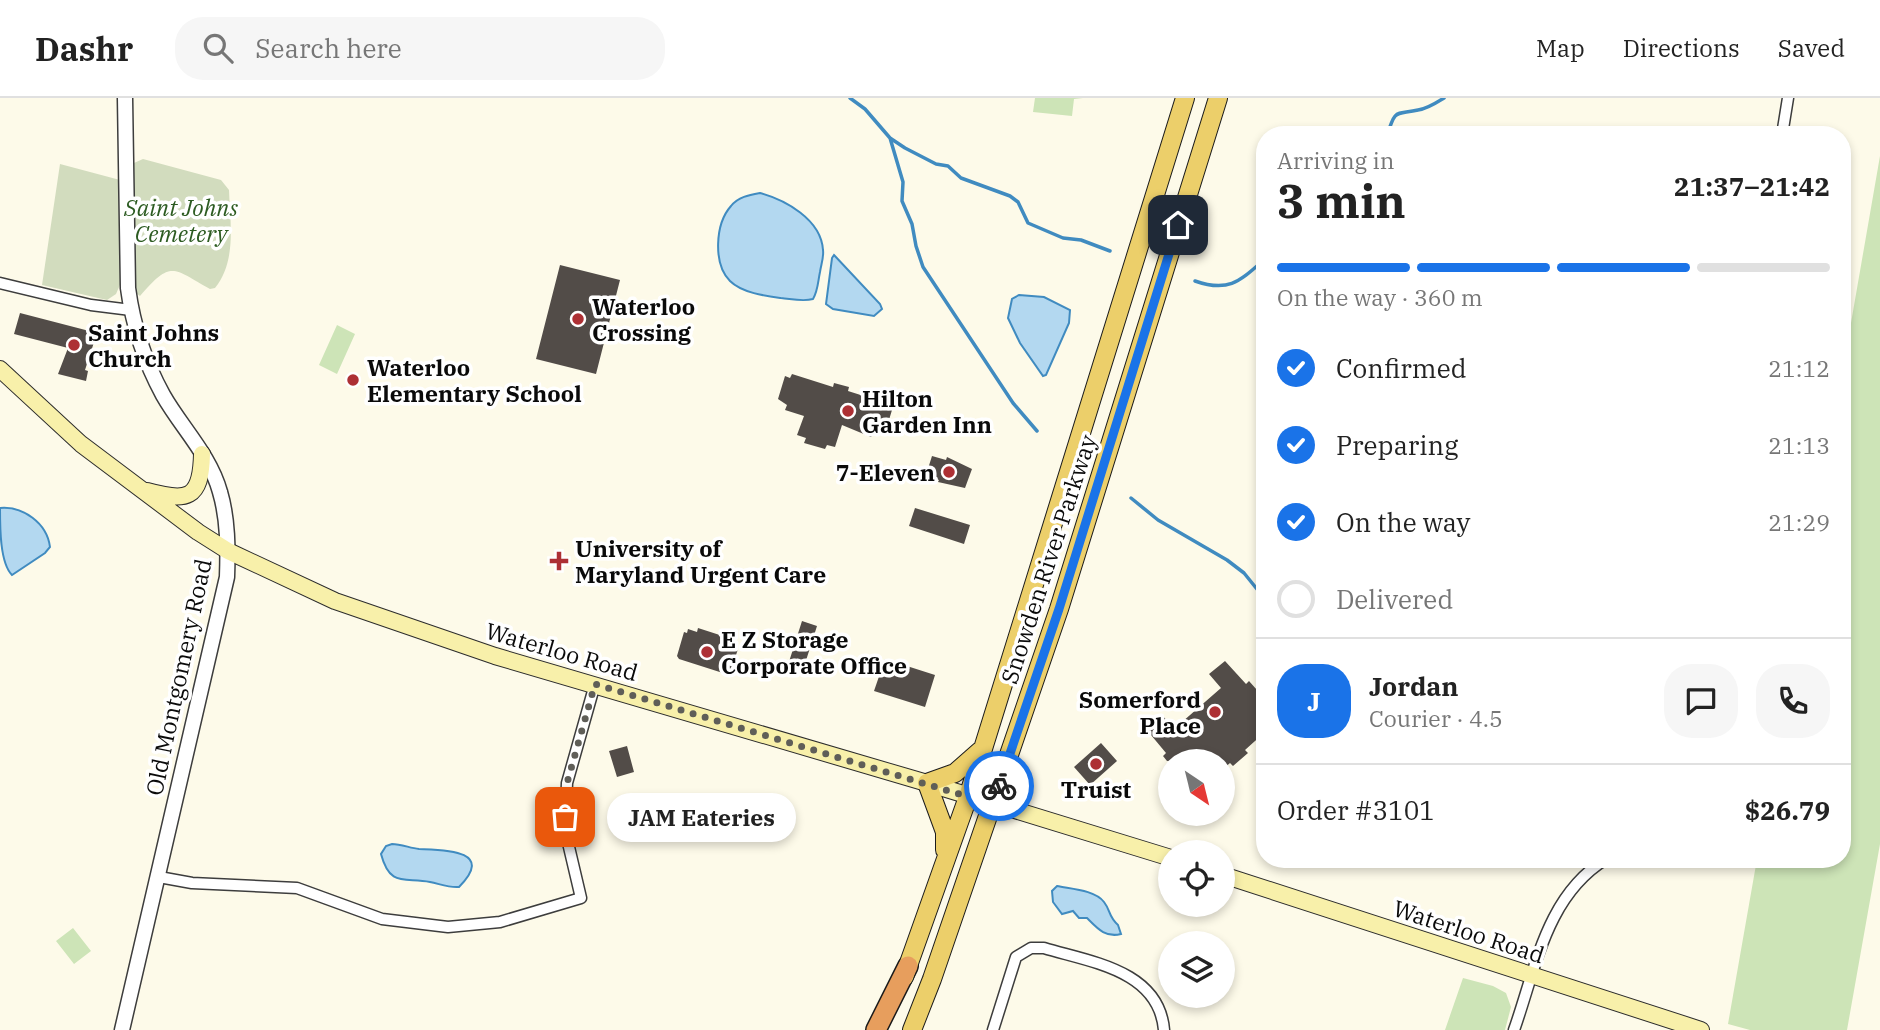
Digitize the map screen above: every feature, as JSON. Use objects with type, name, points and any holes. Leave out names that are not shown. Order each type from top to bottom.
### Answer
[{"type":"highway","points":[[876,1030],[908,967]]},
{"type":"main road","name":"Snowden River Parkway","points":[[886,1030],[968,797],[1185,98]]},
{"type":"main road","name":"Snowden River Parkway","points":[[912,1030],[1059,609],[1217,98]]},
{"type":"main road","name":"Waterloo Road","points":[[0,369],[81,444],[136,488],[228,551],[299,585],[374,616],[495,656],[1158,854]]},
{"type":"main road","points":[[136,488],[170,498],[185,497],[199,482],[202,454]]},
{"type":"main road","points":[[944,862],[945,832],[927,783],[955,773],[983,749]]},
{"type":"main road","name":"Waterloo Road","points":[[1235,879],[1701,1030]]},
{"type":"street","name":"Old Montgomery Road","points":[[122,1030],[227,577],[228,551],[219,490],[202,454],[163,396],[140,343],[131,310],[128,288],[125,98]]},
{"type":"street","points":[[1783,126],[1788,98]]},
{"type":"street","points":[[0,283],[91,305],[131,310]]},
{"type":"street","points":[[159,877],[192,883],[297,888],[382,919],[448,927],[500,922],[581,898],[565,830],[566,792],[575,750],[595,684]]},
{"type":"street","points":[[1514,1030],[1554,912],[1572,887],[1595,868]]},
{"type":"street","points":[[993,1030],[1016,957],[1031,948],[1044,948],[1119,971],[1138,981],[1152,995],[1160,1010],[1164,1030]]},
{"type":"green space","points":[[1035,98],[1083,98],[1074,99],[1072,116],[1033,112]]},
{"type":"green space","points":[[1880,156],[1880,844],[1847,1030],[1750,1030],[1728,1024],[1755,868],[1851,868],[1851,323]]},
{"type":"green space","name":"Saint Johns Cemetery","points":[[143,159],[221,180],[229,190],[231,241],[227,266],[215,288],[210,289],[173,271],[159,276],[140,296],[136,293],[133,172],[134,163]]},
{"type":"green space","points":[[60,164],[120,180],[122,280],[116,294],[107,300],[42,285]]},
{"type":"green space","points":[[337,325],[355,334],[337,374],[319,365]]},
{"type":"green space","points":[[73,928],[91,951],[74,964],[56,941]]},
{"type":"green space","points":[[1463,978],[1493,986],[1506,993],[1511,1007],[1505,1030],[1445,1030]]},
{"type":"water","points":[[760,193],[780,200],[800,212],[816,229],[821,239],[823,255],[813,299],[797,300],[754,293],[735,285],[725,274],[718,244],[722,223],[737,200]]},
{"type":"water","points":[[834,255],[880,304],[882,309],[874,316],[833,309],[826,304]]},
{"type":"water","points":[[1019,295],[1044,297],[1070,310],[1069,323],[1046,375],[1043,376],[1020,343],[1008,318],[1012,299]]},
{"type":"water","points":[[0,508],[17,510],[32,518],[44,530],[50,547],[12,575],[3,554]]},
{"type":"water","points":[[392,844],[451,851],[462,854],[472,865],[459,887],[400,879],[389,872],[381,854],[386,846]]},
{"type":"water","points":[[1057,886],[1100,898],[1121,934],[1110,935],[1098,929],[1087,918],[1079,918],[1073,911],[1062,914],[1053,902],[1052,891]]},
{"type":"building","name":"Waterloo Crossing","points":[[560,265],[620,280],[596,374],[536,359]]},
{"type":"building","name":"Saint Johns Church","points":[[20,313],[97,333],[85,370],[88,371],[86,381],[58,374],[68,348],[14,334]]},
{"type":"building","name":"Hilton Garden Inn","points":[[792,374],[833,387],[834,383],[849,387],[848,391],[889,404],[888,409],[892,410],[885,433],[873,433],[871,437],[842,425],[835,447],[827,445],[825,449],[804,443],[806,438],[797,435],[804,416],[785,410],[787,405],[778,399],[785,376],[790,378]]},
{"type":"building","name":"7-Eleven","points":[[932,456],[946,460],[947,457],[972,469],[965,488],[938,482],[939,480],[926,475]]},
{"type":"building","points":[[915,508],[970,525],[964,544],[909,526]]},
{"type":"building","points":[[802,621],[817,626],[802,673],[787,668]]},
{"type":"building","name":"E Z Storage Corporate Office","points":[[698,628],[729,638],[728,642],[736,644],[738,649],[730,673],[679,659],[677,656],[684,632],[687,633],[688,629],[697,632]]},
{"type":"building","points":[[885,659],[935,675],[925,707],[874,691]]},
{"type":"building","name":"Somerford Place","points":[[1225,661],[1246,684],[1249,681],[1256,689],[1256,740],[1245,750],[1248,753],[1236,763],[1236,749],[1163,749],[1146,729],[1162,715],[1174,729],[1221,688],[1209,674]]},
{"type":"building","name":"Truist","points":[[1101,743],[1117,761],[1090,785],[1074,767]]},
{"type":"building","points":[[627,746],[634,772],[617,777],[609,751]]},
{"type":"waterway","points":[[850,98],[865,109],[890,138],[905,148],[936,164],[948,166],[961,178],[1010,196],[1018,202],[1028,223],[1063,238],[1081,240],[1110,251]]},
{"type":"waterway","points":[[1390,126],[1397,114],[1431,106],[1444,98]]},
{"type":"waterway","points":[[890,138],[903,182],[902,201],[912,224],[923,267],[1013,403],[1037,431]]},
{"type":"waterway","points":[[1195,281],[1225,285],[1241,279],[1256,266]]},
{"type":"waterway","points":[[1131,498],[1158,520],[1227,560],[1244,573],[1256,588]]},
{"type":"way so far","points":[[565,817],[567,783],[595,684],[992,804],[999,786]]},
{"type":"place","name":"Waterloo Crossing","points":[[578,319]]},
{"type":"place","name":"Saint Johns Church","points":[[74,345]]},
{"type":"place","name":"Waterloo Elementary School","points":[[353,380]]},
{"type":"place","name":"Hilton Garden Inn","points":[[848,411]]},
{"type":"place","name":"7-Eleven","points":[[949,472]]},
{"type":"place","name":"University of Maryland Urgent Care","points":[[559,561]]},
{"type":"place","name":"E Z Storage Corporate Office","points":[[707,652]]},
{"type":"place","name":"Somerford Place","points":[[1215,712]]},
{"type":"place","name":"Truist","points":[[1096,764]]},
{"type":"place","name":"JAM Eateries","points":[[565,817]]},
{"type":"route","points":[[999,786],[1059,609],[1178,225]]}]
